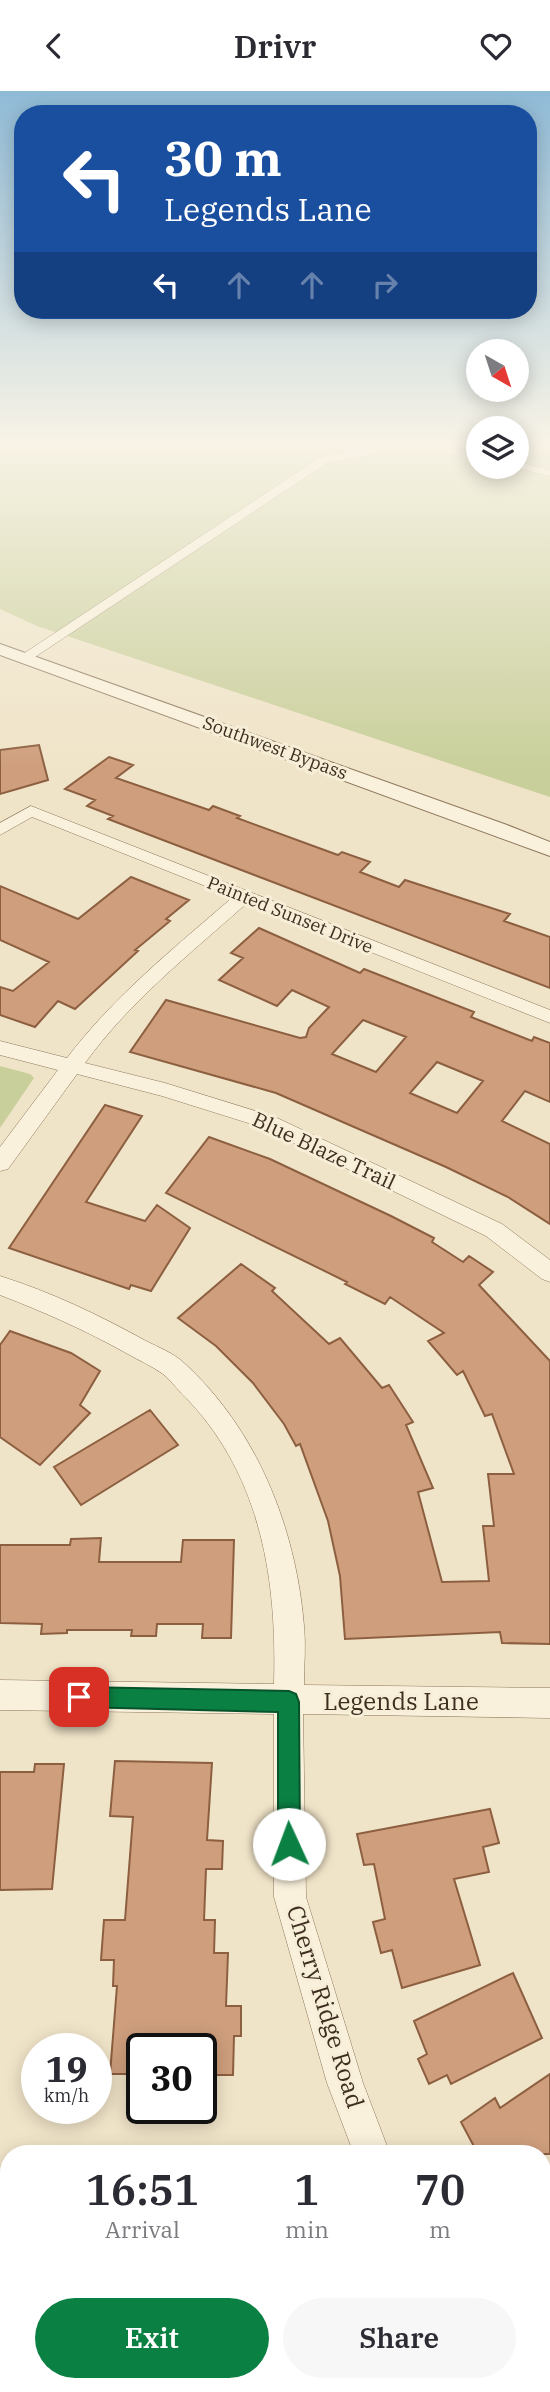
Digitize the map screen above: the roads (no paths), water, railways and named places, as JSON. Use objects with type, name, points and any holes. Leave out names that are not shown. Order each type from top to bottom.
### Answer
[{"type":"street","points":[[16,663],[183,552]]},
{"type":"street","name":"Southwest Bypass","points":[[0,649],[16,663],[500,829],[550,850]]},
{"type":"street","name":"Painted Sunset Drive","points":[[0,830],[31,811],[550,1017]]},
{"type":"street","points":[[0,1163],[101,1027],[149,980],[244,897]]},
{"type":"street","name":"Blue Blaze Trail","points":[[0,1048],[165,1090],[268,1122],[494,1230],[548,1268]]},
{"type":"street","name":"Cherry Ridge Road","points":[[0,1285],[86,1319],[172,1367],[211,1407],[237,1445],[260,1493],[279,1548],[290,1627],[287,1791],[290,1897],[345,2083],[369,2145]]},
{"type":"street","name":"Legends Lane","points":[[0,1695],[289,1702],[550,1703]]}]
